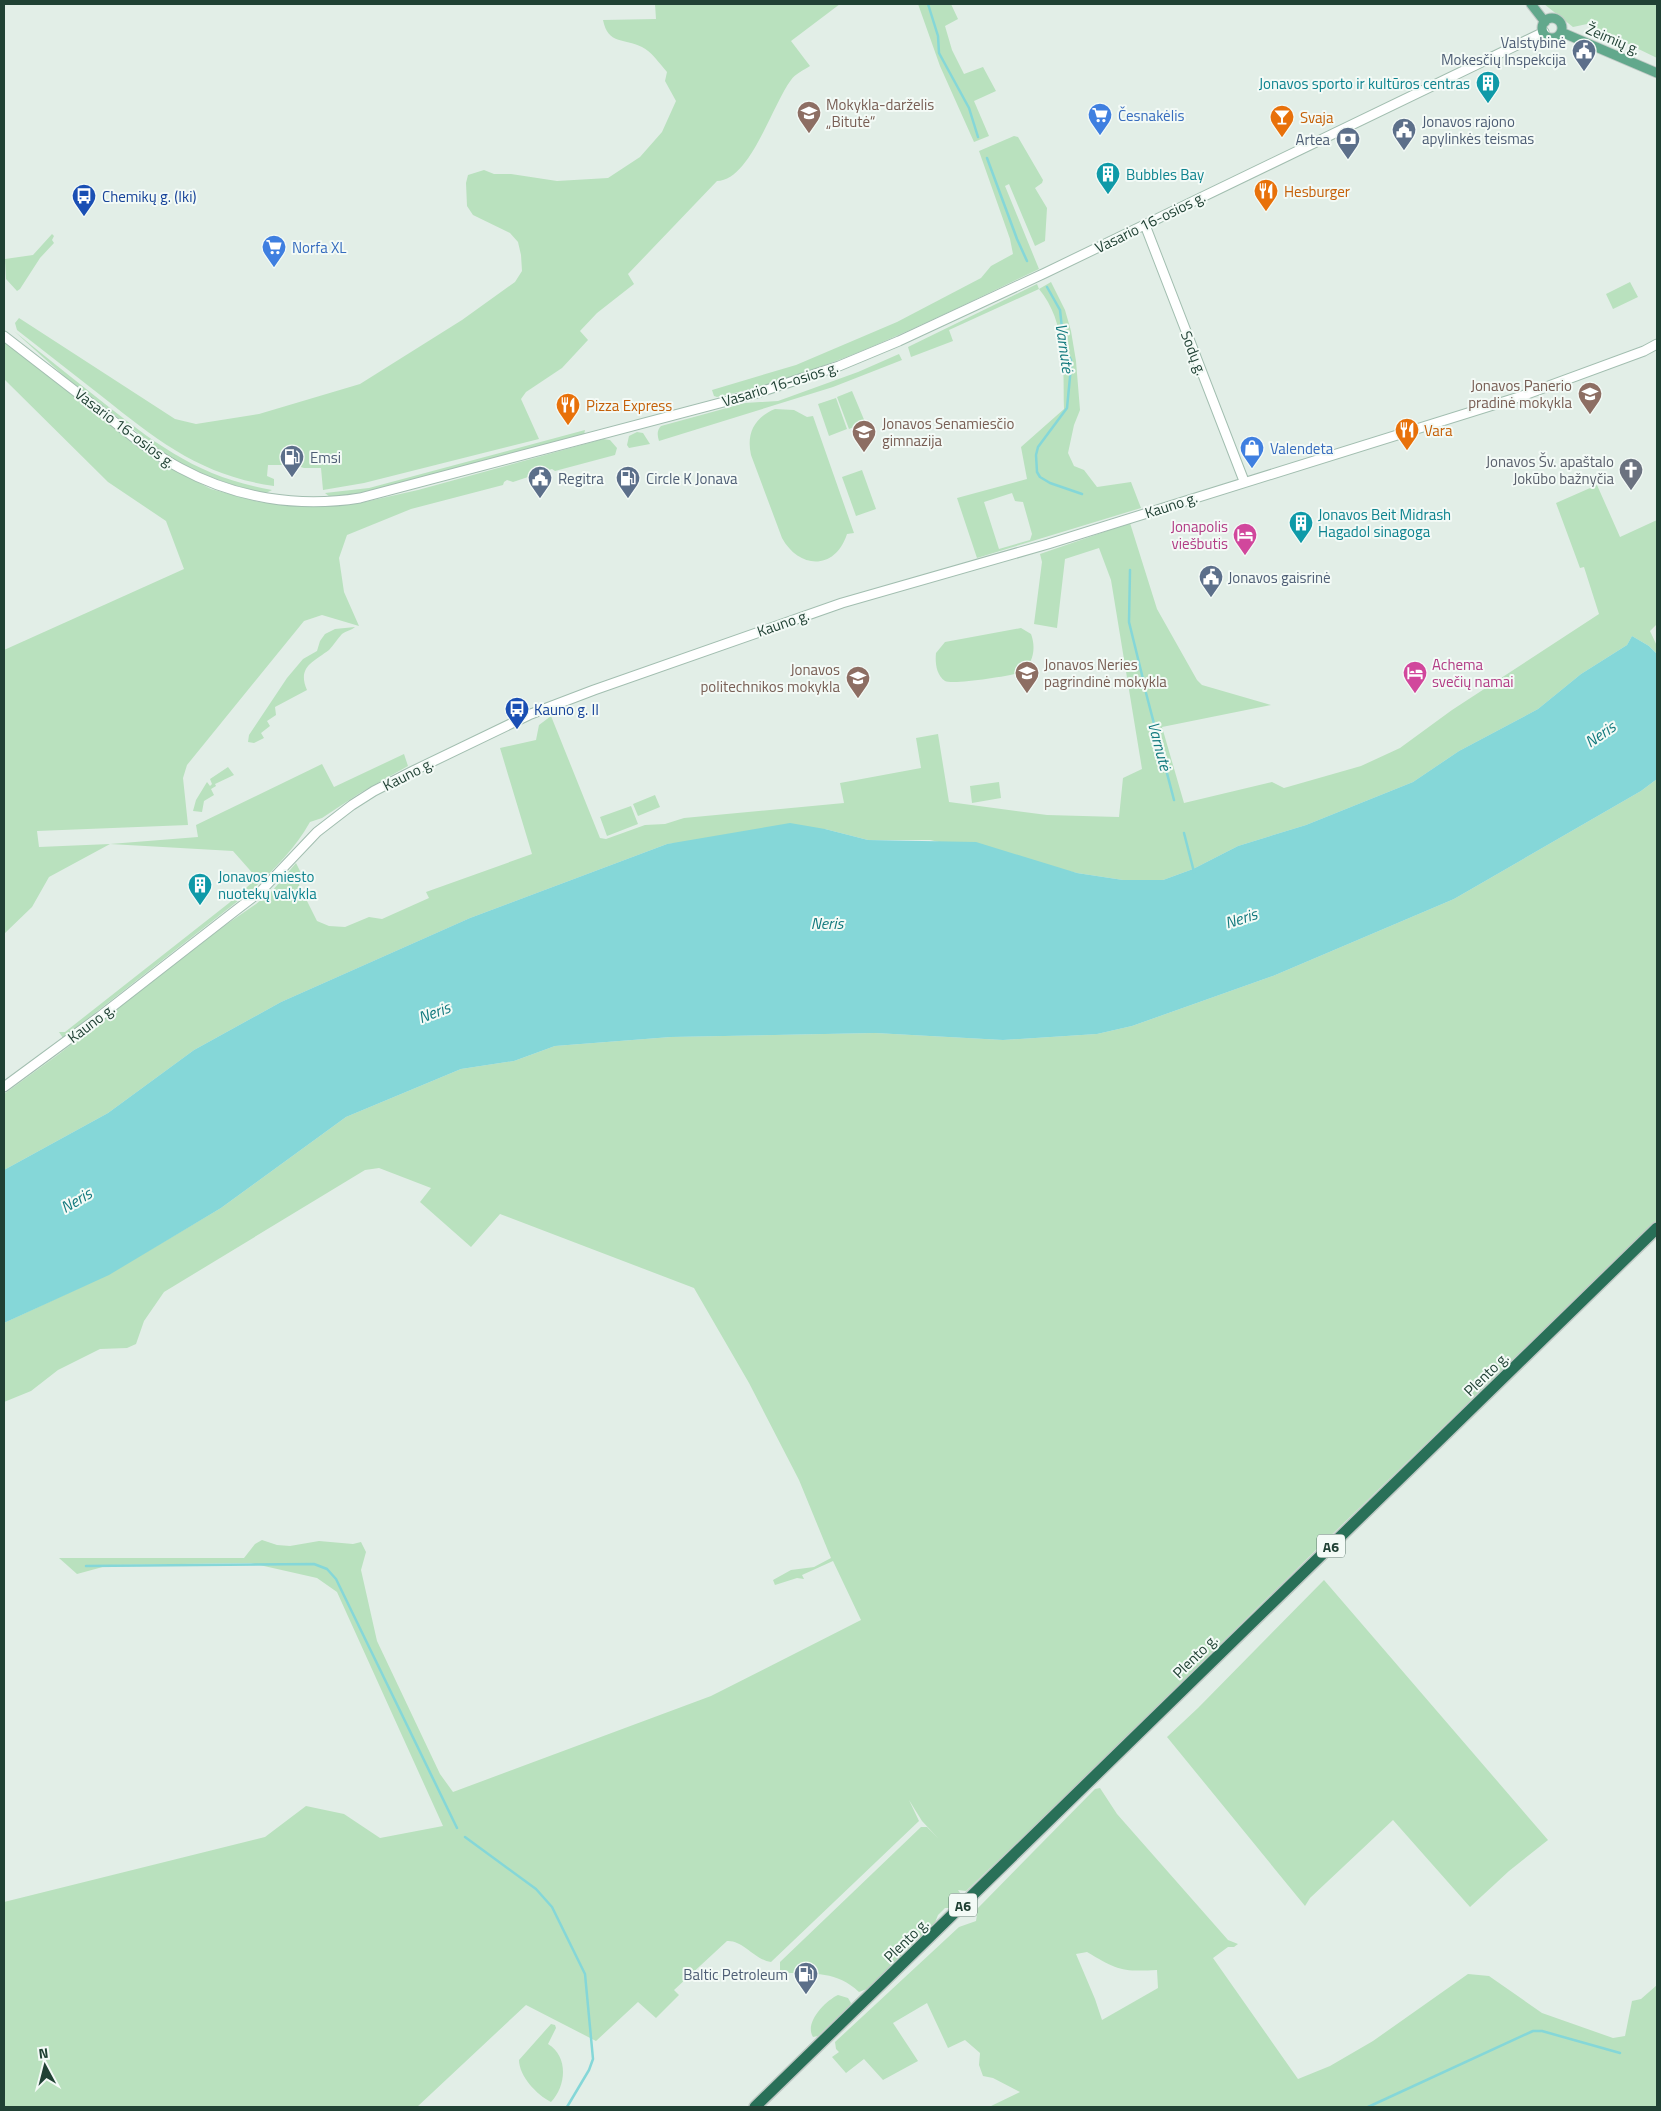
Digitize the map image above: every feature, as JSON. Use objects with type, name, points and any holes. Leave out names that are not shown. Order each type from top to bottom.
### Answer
[{"type":"highway","name":"Plento g.","points":[[755,2107],[1657,1228]]},
{"type":"main road","points":[[1531,4],[1545,22]]},
{"type":"main road","points":[[1553,18],[1558,21],[1562,26],[1561,32],[1551,38],[1544,32],[1545,22],[1553,18]]},
{"type":"main road","name":"Vasario 16-osios g.","points":[[4,336],[147,447],[180,468],[214,484],[260,497],[296,502],[344,500],[387,492],[798,381],[900,341],[1544,32]]},
{"type":"main road","name":"Žeimių g.","points":[[1561,32],[1656,72]]},
{"type":"main road","name":"Sodų g.","points":[[1145,225],[1244,481]]},
{"type":"main road","name":"Kauno g.","points":[[4,1086],[99,1017],[261,891],[317,832],[334,818],[374,791],[461,747],[558,704],[767,628],[854,599],[1062,540],[1244,481],[1519,397],[1644,351],[1657,344]]},
{"type":"green space","points":[[655,4],[840,4],[791,41],[810,66],[791,80],[750,156],[740,169],[729,178],[717,181],[628,274],[634,284],[597,313],[580,331],[588,340],[562,368],[526,392],[521,399],[539,439],[364,483],[323,490],[321,468],[268,465],[267,476],[274,479],[274,486],[248,481],[203,465],[163,442],[124,414],[17,330],[15,323],[19,318],[175,419],[196,424],[259,414],[360,384],[462,320],[515,282],[522,271],[518,242],[510,233],[473,215],[467,206],[466,183],[468,175],[484,170],[494,174],[511,174],[557,181],[608,178],[640,157],[662,132],[676,101],[665,81],[667,72],[649,51],[635,44],[618,40],[609,34],[603,20],[656,19]]},
{"type":"green space","points":[[918,4],[951,4],[958,19],[945,26],[952,50],[964,74],[983,67],[996,91],[974,101],[989,136],[974,142],[940,66]]},
{"type":"green space","points":[[1544,4],[1657,4],[1657,58],[1587,24],[1573,27]]},
{"type":"green space","points":[[1014,136],[1018,137],[1043,180],[1035,188],[1047,208],[1045,241],[1035,246],[1009,184],[1005,186],[1039,269],[921,325],[842,359],[759,387],[717,397],[714,396],[712,390],[796,365],[897,322],[981,278],[991,266],[1013,254],[1010,239],[979,151]]},
{"type":"green space","points":[[52,234],[54,236],[52,240],[54,243],[40,258],[17,291],[6,279],[5,259],[33,255]]},
{"type":"green space","points":[[1051,282],[1065,310],[1076,361],[1080,410],[1074,425],[1068,453],[1074,466],[1084,470],[1097,487],[1131,482],[1141,508],[977,558],[957,498],[1027,479],[1021,447],[1064,409],[1062,346],[1055,316],[1039,289]],"holes":[[[1012,493],[1015,501],[1023,502],[1032,534],[1030,540],[999,549],[984,502]]]},
{"type":"green space","points":[[1630,282],[1638,297],[1613,309],[1606,294]]},
{"type":"green space","points":[[1037,284],[1039,289],[949,330],[953,341],[911,357],[908,347]]},
{"type":"green space","points":[[14,331],[160,445],[200,468],[222,477],[272,490],[266,493],[227,483],[203,474],[168,456],[65,377]]},
{"type":"green space","points":[[4,342],[160,463],[211,489],[259,502],[304,506],[360,503],[418,490],[603,439],[610,440],[617,448],[615,455],[555,471],[552,469],[513,482],[507,480],[503,485],[411,509],[347,535],[339,558],[344,592],[359,626],[322,615],[304,621],[187,765],[183,778],[188,825],[37,831],[39,847],[110,844],[49,877],[32,907],[4,934],[4,650],[184,569],[166,521],[108,482],[4,379]]},
{"type":"green space","points":[[899,354],[902,360],[833,387],[659,441],[658,433],[661,426],[745,403],[778,401],[858,372]]},
{"type":"green space","points":[[852,391],[865,422],[849,429],[837,397]]},
{"type":"green space","points":[[836,398],[847,429],[829,436],[818,404]]},
{"type":"green space","points":[[775,409],[794,410],[807,417],[813,416],[854,533],[847,534],[834,555],[826,560],[816,562],[807,560],[798,556],[789,548],[782,538],[751,455],[751,433],[757,421]]},
{"type":"green space","points":[[585,430],[584,435],[366,492],[330,497],[325,493],[369,488]]},
{"type":"green space","points":[[637,432],[643,433],[650,444],[629,448],[627,445],[629,436]]},
{"type":"green space","points":[[862,470],[876,509],[856,516],[842,477]]},
{"type":"green space","points":[[1597,485],[1620,537],[1657,520],[1657,624],[1650,631],[1657,646],[1657,654],[1649,646],[1632,636],[1627,645],[1581,674],[1538,709],[1459,751],[1413,782],[1306,825],[1238,846],[1193,869],[1163,880],[1123,880],[1077,873],[930,840],[868,840],[825,829],[667,844],[470,918],[281,1002],[194,1050],[108,1113],[4,1170],[4,1094],[59,1054],[224,926],[256,904],[273,890],[296,863],[302,875],[299,885],[317,921],[329,926],[345,927],[369,917],[382,919],[429,898],[426,892],[532,854],[500,748],[536,740],[539,725],[551,716],[600,838],[606,839],[645,825],[665,824],[684,818],[844,803],[840,783],[921,768],[916,738],[938,734],[949,802],[1047,815],[1119,817],[1123,778],[1142,769],[1111,580],[1099,548],[1065,559],[1057,628],[1034,624],[1042,562],[1040,554],[1130,523],[1157,609],[1197,680],[1202,685],[1271,705],[1162,727],[1184,803],[1272,782],[1284,788],[1361,766],[1400,748],[1452,710],[1599,614],[1584,567],[1580,568],[1556,503]]},
{"type":"green space","points":[[355,627],[342,634],[329,650],[308,666],[304,676],[307,690],[275,707],[276,715],[267,721],[270,726],[261,733],[264,738],[254,743],[248,742],[249,735],[287,678],[303,659],[317,651],[320,641],[325,634],[335,629]]},
{"type":"green space","points":[[1021,628],[1031,634],[1033,655],[1029,665],[1021,672],[995,678],[950,682],[945,681],[938,672],[936,653],[945,642]]},
{"type":"green space","points":[[404,754],[408,766],[360,793],[322,818],[310,822],[291,850],[252,890],[63,1038],[59,1032],[65,1032],[229,903],[257,878],[233,851],[110,844],[198,837],[196,825],[322,764],[334,787]]},
{"type":"green space","points":[[228,767],[234,775],[215,784],[216,786],[211,789],[214,795],[204,801],[202,812],[193,811],[196,800],[207,782],[210,786],[212,784],[210,779]]},
{"type":"green space","points":[[1657,779],[1657,1220],[1320,1546],[1075,1787],[966,1891],[958,1890],[962,1896],[960,1900],[951,1908],[945,1908],[938,1915],[934,1925],[867,1989],[859,1992],[842,1980],[825,1975],[786,1973],[780,1970],[780,1962],[921,1827],[927,1827],[938,1838],[922,1821],[909,1800],[919,1821],[771,1962],[760,1958],[738,1944],[727,1941],[674,1990],[679,1995],[656,2018],[638,2002],[596,2041],[526,2005],[417,2107],[4,2107],[4,1902],[265,1837],[306,1806],[344,1814],[380,1838],[443,1826],[337,1592],[317,1578],[251,1563],[110,1565],[77,1574],[59,1558],[244,1558],[255,1544],[262,1540],[277,1545],[290,1546],[319,1541],[353,1544],[361,1542],[366,1552],[361,1570],[377,1641],[440,1774],[453,1792],[711,1696],[861,1620],[833,1561],[802,1575],[804,1579],[797,1578],[775,1585],[773,1580],[791,1570],[814,1567],[831,1558],[799,1480],[749,1383],[694,1288],[500,1214],[471,1247],[420,1202],[431,1188],[379,1168],[365,1170],[164,1292],[144,1321],[136,1344],[127,1348],[100,1349],[58,1370],[31,1391],[4,1402],[4,1323],[109,1274],[221,1208],[346,1117],[461,1069],[514,1061],[555,1046],[671,1037],[875,1033],[1003,1040],[1097,1034],[1132,1026],[1273,976],[1454,899],[1641,791]]},
{"type":"green space","points":[[999,782],[1001,798],[972,803],[970,786]]},
{"type":"green space","points":[[655,795],[660,807],[638,816],[633,804]]},
{"type":"green space","points":[[631,806],[638,824],[607,836],[600,817]]},
{"type":"green space","points":[[1324,1580],[1548,1840],[1509,1871],[1470,1907],[1393,1820],[1310,1898],[1305,1906],[1167,1737]]},
{"type":"green space","points":[[1100,1788],[1117,1814],[1228,1940],[1238,1944],[1234,1947],[1228,1947],[1213,1958],[1298,2079],[1330,2066],[1373,2041],[1468,1974],[1489,1976],[1542,2013],[1613,2038],[1625,2036],[1632,2001],[1641,1999],[1657,1985],[1657,2107],[989,2107],[1020,2092],[993,2078],[983,2076],[979,2065],[980,2053],[965,2040],[948,2048],[927,2003],[893,2023],[918,2061],[883,2080],[864,2059],[846,2073],[832,2057],[839,2052],[836,2049],[835,2042],[959,1927],[976,1921],[978,1908],[1095,1789]],"holes":[[[1087,1952],[1127,1970],[1157,1970],[1158,1988],[1102,2020],[1076,1954]]]},
{"type":"green space","points":[[838,1995],[848,1998],[851,2003],[850,2005],[818,2036],[813,2037],[811,2025],[817,2013],[827,2002]]},
{"type":"green space","points":[[551,2024],[555,2025],[556,2028],[548,2044],[559,2056],[563,2072],[560,2088],[551,2102],[540,2095],[525,2078],[519,2060]]},
{"type":"water","name":"Neris","points":[[1632,636],[1649,646],[1657,654],[1657,779],[1641,791],[1454,899],[1273,976],[1132,1026],[1097,1034],[1003,1040],[875,1033],[671,1037],[555,1046],[514,1061],[461,1069],[346,1117],[221,1208],[109,1275],[4,1323],[4,1170],[108,1113],[194,1050],[281,1002],[470,918],[667,844],[790,823],[825,829],[868,840],[976,842],[1077,873],[1123,880],[1163,880],[1193,869],[1238,846],[1306,825],[1413,782],[1459,751],[1538,709],[1581,674],[1627,645]]},
{"type":"waterway","name":"Varnutė","points":[[928,4],[938,36],[939,53],[969,108],[978,137]]},
{"type":"waterway","name":"Varnutė","points":[[987,158],[1027,261]]},
{"type":"waterway","name":"Varnutė","points":[[1047,287],[1060,310],[1064,347],[1071,360],[1071,367],[1067,408],[1038,447],[1036,455],[1037,472],[1040,477],[1050,483],[1082,494]]},
{"type":"waterway","name":"Varnutė","points":[[1130,570],[1129,622],[1143,679]]},
{"type":"waterway","name":"Varnutė","points":[[1146,693],[1174,800]]},
{"type":"waterway","name":"Varnutė","points":[[1184,833],[1194,872]]},
{"type":"waterway","points":[[86,1566],[314,1564],[327,1569],[336,1579],[457,1828]]},
{"type":"waterway","points":[[465,1837],[536,1889],[552,1907],[585,1974],[593,2059],[589,2070],[567,2107]]},
{"type":"waterway","points":[[1368,2107],[1533,2031],[1542,2031],[1620,2053]]},
{"type":"place","name":"Valstybinė Mokesčių Inspekcija","points":[[1584,72]]},
{"type":"place","name":"Jonavos sporto ir kultūros centras","points":[[1488,104]]},
{"type":"place","name":"Mokykla-darželis „Bitutė“","points":[[809,134]]},
{"type":"place","name":"Česnakėlis","points":[[1100,136]]},
{"type":"place","name":"Svaja","points":[[1282,138]]},
{"type":"place","name":"Jonavos rajono apylinkės teismas","points":[[1404,151]]},
{"type":"place","name":"Artea","points":[[1348,160]]},
{"type":"place","name":"Bubbles Bay","points":[[1108,195]]},
{"type":"place","name":"Hesburger","points":[[1266,212]]},
{"type":"place","name":"Chemikų g. (Iki)","points":[[84,217]]},
{"type":"place","name":"Norfa XL","points":[[274,268]]},
{"type":"place","name":"Jonavos Panerio pradinė mokykla","points":[[1590,415]]},
{"type":"place","name":"Pizza Express","points":[[568,426]]},
{"type":"place","name":"Vara","points":[[1407,451]]},
{"type":"place","name":"Jonavos Senamiesčio gimnazija","points":[[864,453]]},
{"type":"place","name":"Valendeta","points":[[1252,469]]},
{"type":"place","name":"Emsi","points":[[292,478]]},
{"type":"place","name":"Jonavos Šv. apaštalo Jokūbo bažnyčia","points":[[1631,491]]},
{"type":"place","name":"Regitra","points":[[540,499]]},
{"type":"place","name":"Circle K Jonava","points":[[628,499]]},
{"type":"place","name":"Jonavos Beit Midrash Hagadol sinagoga","points":[[1301,544]]},
{"type":"place","name":"Jonapolis viešbutis","points":[[1245,556]]},
{"type":"place","name":"Jonavos gaisrinė","points":[[1211,598]]},
{"type":"place","name":"Jonavos Neries pagrindinė mokykla","points":[[1027,694]]},
{"type":"place","name":"Achema svečių namai","points":[[1415,694]]},
{"type":"place","name":"Jonavos politechnikos mokykla","points":[[858,699]]},
{"type":"place","name":"Kauno g. II","points":[[517,730]]},
{"type":"place","name":"Jonavos miesto nuotekų valykla","points":[[200,906]]},
{"type":"place","name":"Baltic Petroleum","points":[[806,1995]]}]
